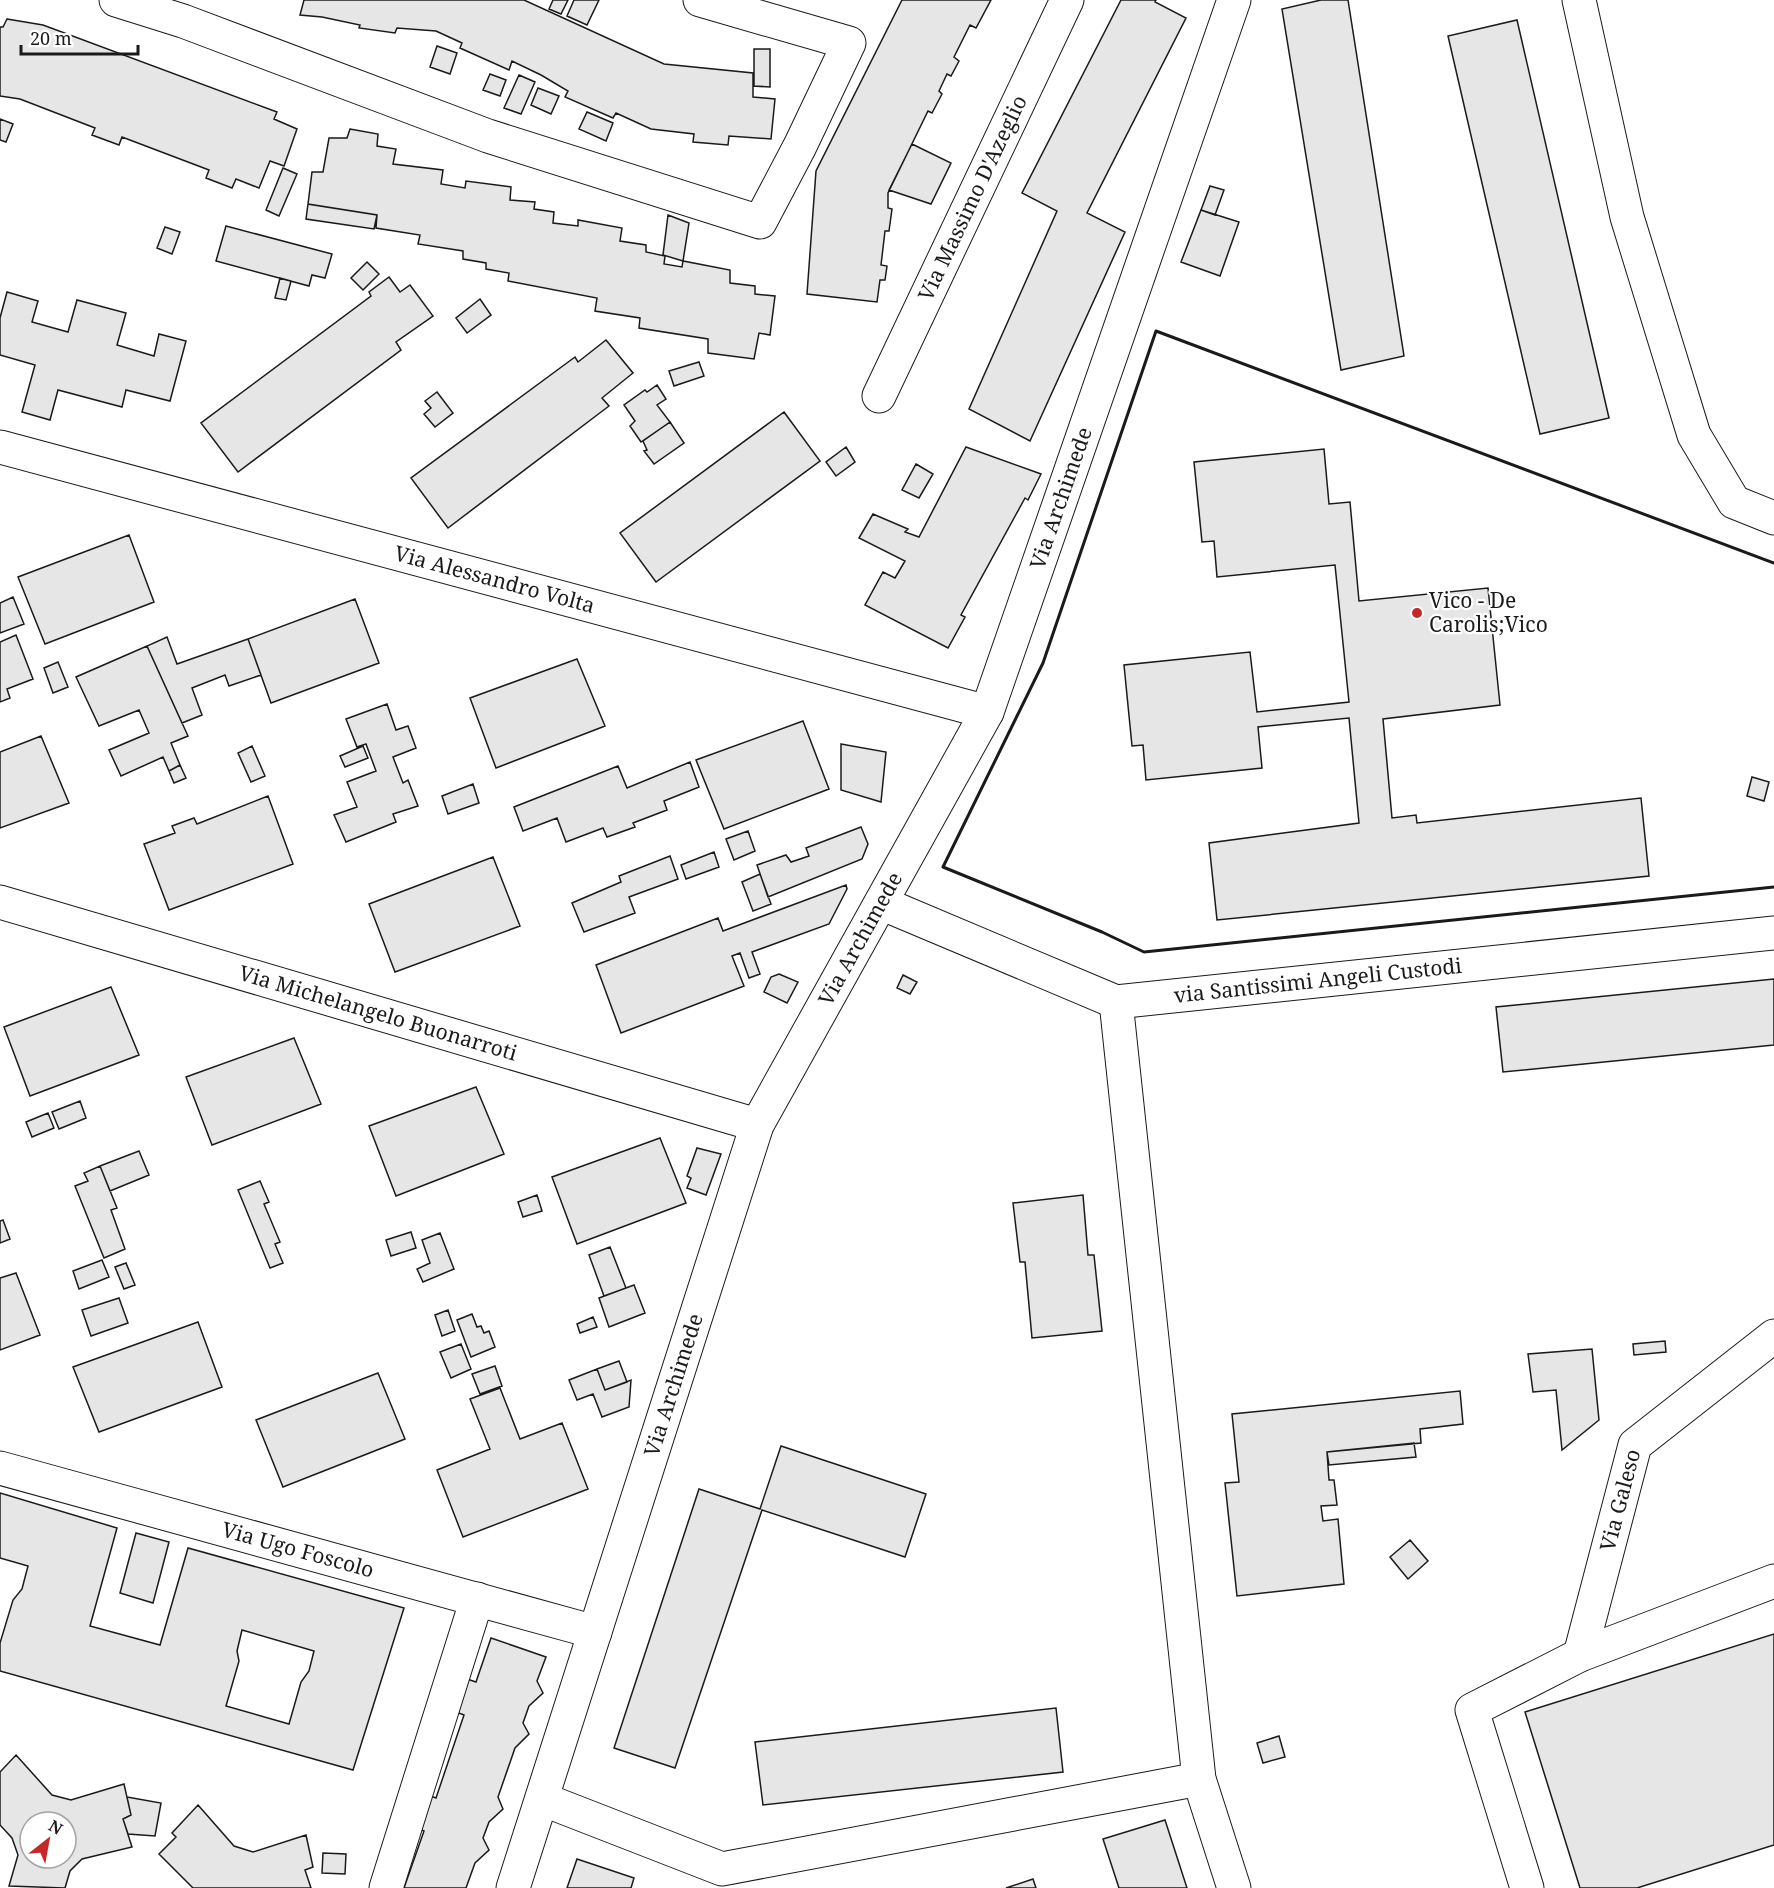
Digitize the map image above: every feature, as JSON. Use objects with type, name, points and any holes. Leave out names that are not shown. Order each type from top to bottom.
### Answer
[{"type":"street","points":[[116,0],[183,21],[488,136],[760,222],[800,146],[849,43],[700,0]]},
{"type":"street","name":"Via Massimo D'Azeglio","points":[[879,396],[1067,0]]},
{"type":"street","name":"Via Archimede","points":[[513,1888],[757,1125],[987,712],[1234,0]]},
{"type":"street","points":[[1579,0],[1627,217],[1694,435],[1734,502],[1774,518]]},
{"type":"street","name":"Via Alessandro Volta","points":[[0,447],[987,712]]},
{"type":"street","name":"Via Michelangelo Buonarroti","points":[[0,903],[757,1125]]},
{"type":"street","name":"via Santissimi Angeli Custodi","points":[[880,903],[1116,1002],[1774,933]]},
{"type":"street","points":[[1116,1002],[1199,1779],[1234,1888]]},
{"type":"street","name":"Via Galeso","points":[[1580,1655],[1635,1445],[1774,1336]]},
{"type":"street","name":"Via Ugo Foscolo","points":[[0,1468],[595,1632]]},
{"type":"street","points":[[1527,1888],[1472,1710],[1580,1655],[1774,1581]]},
{"type":"street","points":[[386,1888],[477,1599]]},
{"type":"street","points":[[542,1799],[719,1879],[1199,1779]]},
{"type":"building","points":[[304,0],[524,0],[664,64],[753,73],[753,97],[775,99],[771,139],[729,136],[728,145],[693,142],[694,134],[651,129],[616,113],[613,118],[565,97],[568,91],[541,75],[512,61],[509,70],[460,48],[462,43],[436,31],[397,28],[395,33],[359,28],[360,25],[322,17],[300,15]]},
{"type":"building","points":[[553,0],[568,0],[561,14],[549,9]]},
{"type":"building","points":[[574,0],[599,0],[587,25],[567,16]]},
{"type":"building","points":[[902,0],[991,0],[976,28],[970,25],[954,57],[959,61],[951,76],[947,74],[939,91],[942,94],[932,113],[928,111],[888,193],[888,208],[892,209],[889,231],[885,231],[881,265],[887,266],[885,280],[880,280],[877,302],[807,294],[816,171]]},
{"type":"building","points":[[1121,0],[1156,0],[1155,2],[1186,18],[1087,213],[1125,232],[1030,441],[969,409],[1057,211],[1022,193]]},
{"type":"building","points":[[1321,0],[1348,0],[1404,356],[1341,370],[1282,9]]},
{"type":"building","points":[[7,19],[43,25],[277,112],[274,119],[297,129],[284,166],[270,161],[259,188],[236,179],[232,188],[206,178],[209,170],[122,137],[119,145],[92,135],[95,128],[20,99],[0,96],[0,27],[3,27]]},
{"type":"building","points":[[1517,20],[1609,418],[1540,434],[1448,36]]},
{"type":"building","points":[[437,46],[457,53],[450,74],[430,67]]},
{"type":"building","points":[[754,49],[770,49],[770,87],[754,86]]},
{"type":"building","points":[[490,74],[506,80],[500,96],[483,90]]},
{"type":"building","points":[[519,75],[535,82],[521,114],[504,108]]},
{"type":"building","points":[[538,88],[559,96],[551,114],[531,105]]},
{"type":"building","points":[[587,112],[613,123],[606,141],[579,129]]},
{"type":"building","points":[[0,119],[13,124],[6,142],[0,140]]},
{"type":"building","points":[[350,129],[378,134],[377,146],[396,149],[393,164],[443,170],[441,184],[465,188],[466,181],[511,187],[510,200],[535,202],[534,209],[554,212],[553,223],[578,226],[578,220],[622,228],[620,241],[646,245],[646,252],[665,256],[664,264],[682,267],[683,261],[730,270],[730,283],[755,286],[755,294],[775,296],[770,335],[759,333],[754,359],[708,353],[708,339],[639,328],[640,318],[595,311],[597,298],[508,281],[509,273],[486,269],[486,263],[463,259],[463,251],[418,244],[420,235],[376,228],[377,215],[308,204],[312,172],[323,172],[329,138],[347,138]]},
{"type":"building","points":[[912,144],[951,163],[931,204],[889,190]]},
{"type":"building","points":[[283,168],[297,174],[279,216],[266,210]]},
{"type":"building","points":[[1210,186],[1224,190],[1215,215],[1201,210]]},
{"type":"building","points":[[308,204],[377,215],[374,229],[306,219]]},
{"type":"building","points":[[1201,210],[1239,222],[1220,276],[1181,262]]},
{"type":"building","points":[[668,215],[689,223],[683,261],[663,255]]},
{"type":"building","points":[[226,226],[332,254],[325,278],[312,275],[309,286],[216,261]]},
{"type":"building","points":[[165,227],[180,232],[172,254],[157,248]]},
{"type":"building","points":[[367,262],[379,274],[363,290],[351,278]]},
{"type":"building","points":[[389,277],[400,292],[410,285],[433,316],[396,342],[401,350],[238,472],[201,423],[371,296],[369,292]]},
{"type":"building","points":[[280,278],[291,281],[286,300],[275,298]]},
{"type":"building","points":[[7,292],[38,301],[32,322],[68,332],[77,300],[126,313],[117,345],[154,356],[159,334],[186,341],[170,401],[126,390],[122,407],[58,390],[50,420],[22,412],[35,365],[0,355],[0,318]]},
{"type":"building","points":[[480,299],[491,315],[467,333],[456,318]]},
{"type":"building","points":[[606,340],[633,373],[602,398],[609,406],[448,528],[411,478],[575,357],[578,362]]},
{"type":"building","points":[[699,362],[704,376],[674,386],[669,371]]},
{"type":"building","points":[[657,385],[666,399],[657,405],[670,422],[641,442],[630,426],[635,421],[624,405],[645,390],[647,392]]},
{"type":"building","points":[[437,392],[453,413],[435,427],[424,414],[431,408],[425,401]]},
{"type":"building","points":[[784,412],[820,461],[656,582],[620,533]]},
{"type":"building","points":[[670,422],[684,443],[654,464],[644,451],[647,450],[643,441]]},
{"type":"building","points":[[846,447],[855,462],[836,476],[826,462]]},
{"type":"building","points":[[966,447],[1041,474],[1028,500],[1025,498],[961,615],[965,617],[948,648],[865,605],[883,572],[895,578],[905,561],[859,538],[873,514],[908,529],[905,532],[919,537]]},
{"type":"building","points":[[1324,449],[1329,504],[1350,502],[1359,601],[1488,588],[1500,705],[1383,719],[1392,818],[1416,815],[1417,823],[1641,798],[1649,876],[1217,920],[1209,843],[1359,823],[1349,718],[1258,727],[1262,768],[1146,780],[1143,745],[1132,746],[1124,665],[1250,652],[1257,712],[1349,702],[1335,565],[1217,577],[1214,541],[1202,542],[1194,462]]},
{"type":"building","points":[[916,464],[933,474],[919,498],[902,490]]},
{"type":"building","points":[[129,535],[154,602],[45,644],[18,577]]},
{"type":"building","points":[[13,597],[24,624],[0,633],[0,603]]},
{"type":"building","points":[[355,599],[379,663],[271,703],[248,639]]},
{"type":"building","points":[[16,635],[33,679],[7,689],[10,698],[0,702],[0,642]]},
{"type":"building","points":[[167,637],[177,664],[248,639],[261,675],[229,686],[225,675],[192,688],[202,715],[182,723],[147,646]]},
{"type":"building","points":[[147,646],[188,736],[171,743],[180,765],[169,771],[163,757],[121,776],[109,750],[149,733],[139,710],[99,726],[76,677]]},
{"type":"building","points":[[577,659],[605,726],[496,768],[470,698]]},
{"type":"building","points":[[58,662],[68,687],[53,693],[44,668]]},
{"type":"building","points":[[387,704],[396,730],[408,726],[416,748],[393,757],[403,783],[408,780],[418,806],[393,814],[396,822],[346,842],[334,815],[357,807],[347,782],[376,771],[366,744],[357,747],[346,719]]},
{"type":"building","points":[[803,721],[829,789],[724,829],[696,760]]},
{"type":"building","points":[[41,736],[69,803],[0,828],[0,752]]},
{"type":"building","points":[[841,744],[886,752],[881,802],[841,790]]},
{"type":"building","points":[[252,746],[265,776],[251,782],[238,753]]},
{"type":"building","points":[[363,746],[368,758],[345,767],[340,756]]},
{"type":"building","points":[[690,762],[699,787],[664,801],[667,810],[633,823],[635,827],[607,837],[603,828],[566,842],[557,818],[523,831],[514,807],[618,766],[627,788]]},
{"type":"building","points":[[180,765],[186,778],[174,783],[169,771]]},
{"type":"building","points":[[1752,777],[1769,782],[1764,801],[1747,796]]},
{"type":"building","points":[[473,784],[479,803],[448,814],[442,796]]},
{"type":"building","points":[[268,796],[293,864],[169,910],[144,844],[175,833],[172,826],[194,818],[197,824]]},
{"type":"building","points":[[861,827],[868,844],[862,859],[768,897],[757,865],[786,855],[791,862],[809,856],[806,848]]},
{"type":"building","points":[[748,831],[755,851],[734,860],[726,839]]},
{"type":"building","points":[[714,852],[719,867],[686,879],[681,865]]},
{"type":"building","points":[[670,856],[678,879],[629,897],[635,913],[584,932],[572,903],[621,882],[619,876]]},
{"type":"building","points":[[493,857],[520,926],[395,972],[369,904]]},
{"type":"building","points":[[760,874],[771,904],[753,911],[742,882]]},
{"type":"building","points":[[846,885],[847,889],[829,924],[752,952],[760,974],[749,978],[740,953],[732,956],[744,986],[621,1033],[596,965],[718,918],[723,931]]},
{"type":"building","points":[[779,974],[798,982],[787,1003],[764,992],[771,977]]},
{"type":"building","points":[[903,975],[917,982],[910,994],[897,988]]},
{"type":"building","points":[[1774,979],[1774,1045],[1503,1072],[1496,1007]]},
{"type":"building","points":[[111,987],[139,1055],[30,1096],[4,1027]]},
{"type":"building","points":[[294,1038],[321,1104],[212,1145],[186,1077]]},
{"type":"building","points":[[476,1087],[504,1154],[396,1196],[369,1126]]},
{"type":"building","points":[[80,1101],[86,1118],[59,1129],[52,1112]]},
{"type":"building","points":[[48,1113],[54,1128],[32,1137],[26,1122]]},
{"type":"building","points":[[660,1138],[686,1203],[577,1244],[552,1177]]},
{"type":"building","points":[[697,1148],[721,1154],[706,1195],[687,1188],[691,1178],[687,1176]]},
{"type":"building","points":[[139,1151],[149,1175],[110,1191],[100,1166]]},
{"type":"building","points":[[100,1166],[117,1208],[111,1210],[125,1249],[104,1258],[75,1186],[88,1181],[84,1173]]},
{"type":"building","points":[[260,1181],[269,1202],[264,1204],[280,1242],[275,1244],[283,1263],[270,1268],[238,1190]]},
{"type":"building","points":[[537,1195],[542,1211],[523,1217],[518,1202]]},
{"type":"building","points":[[1083,1195],[1088,1255],[1094,1255],[1102,1331],[1032,1338],[1025,1262],[1020,1262],[1013,1203]]},
{"type":"building","points":[[3,1220],[10,1239],[0,1243],[0,1221]]},
{"type":"building","points":[[411,1232],[416,1248],[391,1256],[386,1240]]},
{"type":"building","points":[[440,1233],[454,1269],[423,1282],[417,1269],[430,1263],[422,1240]]},
{"type":"building","points":[[610,1247],[626,1288],[604,1296],[589,1255]]},
{"type":"building","points":[[102,1260],[109,1277],[79,1289],[73,1271]]},
{"type":"building","points":[[126,1263],[135,1285],[124,1289],[115,1267]]},
{"type":"building","points":[[16,1273],[40,1335],[0,1350],[0,1278]]},
{"type":"building","points":[[634,1285],[645,1313],[609,1327],[599,1298]]},
{"type":"building","points":[[119,1298],[128,1323],[91,1336],[82,1310]]},
{"type":"building","points":[[448,1310],[455,1331],[442,1336],[435,1315]]},
{"type":"building","points":[[472,1314],[477,1327],[481,1326],[484,1333],[489,1331],[495,1347],[471,1357],[457,1320]]},
{"type":"building","points":[[593,1317],[597,1327],[580,1333],[577,1324]]},
{"type":"building","points":[[198,1322],[222,1387],[99,1432],[73,1367]]},
{"type":"building","points":[[1665,1341],[1666,1352],[1634,1355],[1633,1344]]},
{"type":"building","points":[[461,1344],[471,1369],[451,1378],[440,1352]]},
{"type":"building","points":[[1592,1349],[1599,1420],[1562,1450],[1556,1390],[1533,1392],[1528,1354]]},
{"type":"building","points":[[619,1361],[627,1382],[605,1390],[597,1369]]},
{"type":"building","points":[[495,1366],[502,1386],[480,1394],[472,1374]]},
{"type":"building","points":[[597,1369],[605,1390],[631,1380],[629,1407],[602,1417],[593,1394],[577,1400],[569,1380]]},
{"type":"building","points":[[378,1373],[405,1439],[283,1487],[256,1420]]},
{"type":"building","points":[[500,1388],[520,1439],[562,1423],[588,1489],[463,1537],[437,1470],[490,1449],[470,1399]]},
{"type":"building","points":[[1460,1391],[1463,1424],[1420,1429],[1421,1443],[1327,1452],[1329,1480],[1334,1480],[1337,1505],[1321,1506],[1323,1521],[1338,1519],[1344,1584],[1237,1596],[1225,1483],[1239,1482],[1232,1414]]},
{"type":"building","points":[[1414,1443],[1416,1457],[1329,1465],[1327,1452]]},
{"type":"building","points":[[781,1446],[926,1494],[905,1557],[762,1510],[675,1768],[614,1748],[699,1489],[760,1509]]},
{"type":"building","points":[[0,1493],[117,1528],[90,1626],[160,1645],[188,1548],[404,1608],[353,1770],[0,1671],[0,1643],[13,1600],[22,1589],[28,1566],[0,1558]],"holes":[[[242,1630],[314,1651],[309,1671],[301,1682],[289,1724],[226,1706],[239,1661],[237,1651]]]},
{"type":"building","points":[[136,1533],[169,1542],[153,1603],[120,1593]]},
{"type":"building","points":[[1410,1540],[1428,1561],[1408,1579],[1390,1557]]},
{"type":"building","points":[[1774,1634],[1774,1845],[1637,1888],[1580,1888],[1525,1712]]},
{"type":"building","points":[[491,1638],[546,1657],[537,1681],[543,1693],[529,1706],[523,1723],[529,1734],[515,1748],[498,1797],[503,1809],[489,1822],[483,1838],[489,1850],[475,1863],[466,1888],[404,1888],[424,1831],[416,1828],[428,1795],[436,1798],[464,1715],[456,1712],[467,1679],[476,1682]]},
{"type":"building","points":[[1056,1708],[1063,1772],[763,1805],[755,1742]]},
{"type":"building","points":[[1279,1736],[1285,1757],[1263,1763],[1257,1743]]},
{"type":"building","points":[[16,1755],[52,1795],[71,1800],[124,1784],[131,1815],[123,1819],[132,1847],[82,1859],[78,1863],[78,1810],[18,1810],[18,1855],[12,1838],[0,1825],[0,1772]]},
{"type":"building","points":[[127,1797],[161,1803],[155,1836],[128,1834],[123,1819],[131,1815]]},
{"type":"building","points":[[198,1805],[234,1846],[253,1852],[306,1835],[313,1867],[305,1870],[311,1888],[193,1888],[159,1854],[176,1837],[172,1833]]},
{"type":"building","points":[[1165,1820],[1187,1888],[1119,1888],[1103,1839]]},
{"type":"building","points":[[323,1853],[346,1854],[345,1874],[322,1873]]},
{"type":"building","points":[[18,1855],[18,1870],[71,1870],[65,1888],[9,1886]]},
{"type":"building","points":[[577,1859],[634,1878],[631,1888],[567,1888]]},
{"type":"building","points":[[1033,1879],[1036,1888],[1006,1888]]},
{"type":"wall","points":[[1774,563],[1156,331],[1043,663],[943,867],[1102,932],[1144,952],[1774,887]]},
{"type":"place","name":"Vico - De Carolis;Vico","points":[[1417,613]]}]
